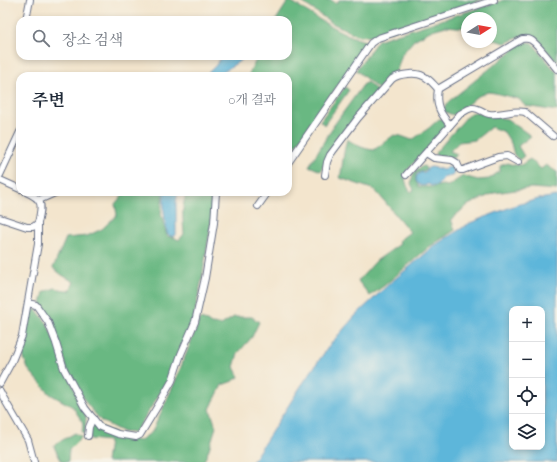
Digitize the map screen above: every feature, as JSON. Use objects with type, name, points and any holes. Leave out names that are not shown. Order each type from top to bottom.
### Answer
[{"type":"street","points":[[27,16],[30,0]]},
{"type":"street","points":[[292,157],[371,43],[378,38],[494,0]]},
{"type":"street","points":[[438,88],[526,38],[535,43],[557,69]]},
{"type":"street","points":[[325,175],[325,169],[330,155],[358,118],[395,77],[415,74],[423,76],[438,88]]},
{"type":"street","points":[[438,88],[437,102],[441,114],[450,125]]},
{"type":"street","points":[[406,175],[460,114],[468,109],[477,108],[483,112],[492,114],[522,111],[553,136]]},
{"type":"street","points":[[0,175],[16,141]]},
{"type":"street","points":[[426,154],[434,158],[452,160],[457,163],[460,170],[464,170],[498,157],[507,156],[518,162]]},
{"type":"street","points":[[0,180],[16,187]]},
{"type":"street","points":[[0,383],[12,361],[22,336],[38,244],[38,223],[41,204],[35,196]]},
{"type":"street","points":[[39,200],[48,196]]},
{"type":"street","points":[[28,303],[36,305],[48,322],[64,369],[85,408],[100,427],[118,434],[136,437],[140,434],[172,381],[181,354],[196,322],[214,223],[216,196]]},
{"type":"street","points":[[258,206],[265,196]]},
{"type":"street","points":[[0,218],[27,227],[33,227],[38,223]]},
{"type":"street","points":[[0,391],[28,440],[34,462]]},
{"type":"street","points":[[88,436],[89,427],[93,418]]},
{"type":"green space","points":[[289,0],[337,29],[357,39],[368,42],[292,151],[292,72],[250,72],[256,60],[292,60],[292,16],[279,16]]},
{"type":"green space","points":[[299,0],[331,0],[337,4],[339,0],[482,0],[379,35],[359,36],[332,23]]},
{"type":"green space","points":[[504,0],[557,0],[557,62],[534,37],[525,35],[505,43],[497,41],[497,12],[466,12]]},
{"type":"green space","points":[[461,14],[461,27],[446,26],[432,30],[414,40],[402,54],[397,70],[378,89],[356,70],[378,40]]},
{"type":"green space","points":[[523,42],[529,42],[534,45],[557,73],[557,111],[525,106],[519,99],[488,92],[476,97],[453,115],[445,112],[443,109],[448,102]]},
{"type":"green space","points":[[367,82],[377,91],[342,134],[327,157],[321,171],[309,166],[334,125],[363,85]]},
{"type":"green space","points":[[345,87],[349,90],[324,125],[320,121]]},
{"type":"green space","points":[[475,112],[507,119],[531,136],[518,146],[524,156],[519,160],[514,155],[511,143],[504,132],[491,127],[475,140],[459,142],[450,151],[457,154],[454,158],[436,156],[435,153],[469,114]]},
{"type":"green space","points":[[439,119],[443,119],[445,128],[405,173],[406,183],[411,192],[414,190],[411,184],[414,172],[424,166],[426,168],[425,170],[417,173],[416,175],[417,184],[419,187],[434,187],[442,185],[448,186],[463,176],[478,180],[489,179],[500,171],[500,166],[507,163],[521,165],[530,159],[541,169],[546,165],[557,172],[557,190],[531,188],[494,193],[468,205],[451,219],[455,230],[429,247],[370,296],[358,281],[376,261],[400,244],[398,241],[410,232],[375,190],[340,178],[347,139],[366,149],[374,150],[394,135],[412,140]]},
{"type":"green space","points":[[122,196],[163,196],[161,214],[167,236],[179,240],[184,234],[183,208],[185,196],[214,196],[211,224],[193,322],[167,382],[135,433],[123,432],[101,421],[87,404],[75,385],[67,368],[58,338],[41,304],[44,292],[55,288],[70,291],[74,282],[53,268],[66,238],[87,236],[102,229],[117,215],[115,204]]},
{"type":"green space","points":[[36,309],[47,323],[86,417],[85,434],[82,433],[83,423],[73,407],[50,394],[28,369],[21,350],[31,312]]},
{"type":"green space","points":[[234,317],[252,317],[259,322],[252,337],[238,353],[234,367],[239,377],[222,385],[210,409],[216,427],[207,455],[203,462],[106,462],[109,441],[90,439],[90,432],[94,423],[119,436],[139,441],[152,432],[175,382],[200,319],[211,324],[221,325]]},
{"type":"green space","points":[[75,433],[82,437],[69,450],[68,462],[62,462],[54,445]]},
{"type":"water","points":[[219,60],[241,60],[223,72],[209,72]]},
{"type":"water","points":[[431,167],[443,170],[450,167],[454,172],[451,176],[445,176],[437,186],[428,184],[423,186],[419,185],[416,180],[417,175],[425,172]]},
{"type":"water","points":[[164,196],[177,196],[175,236],[170,236],[167,233],[164,212]]},
{"type":"water","points":[[557,196],[557,462],[252,462],[301,386],[329,346],[355,316],[389,284],[437,244],[470,223],[516,205]]}]
